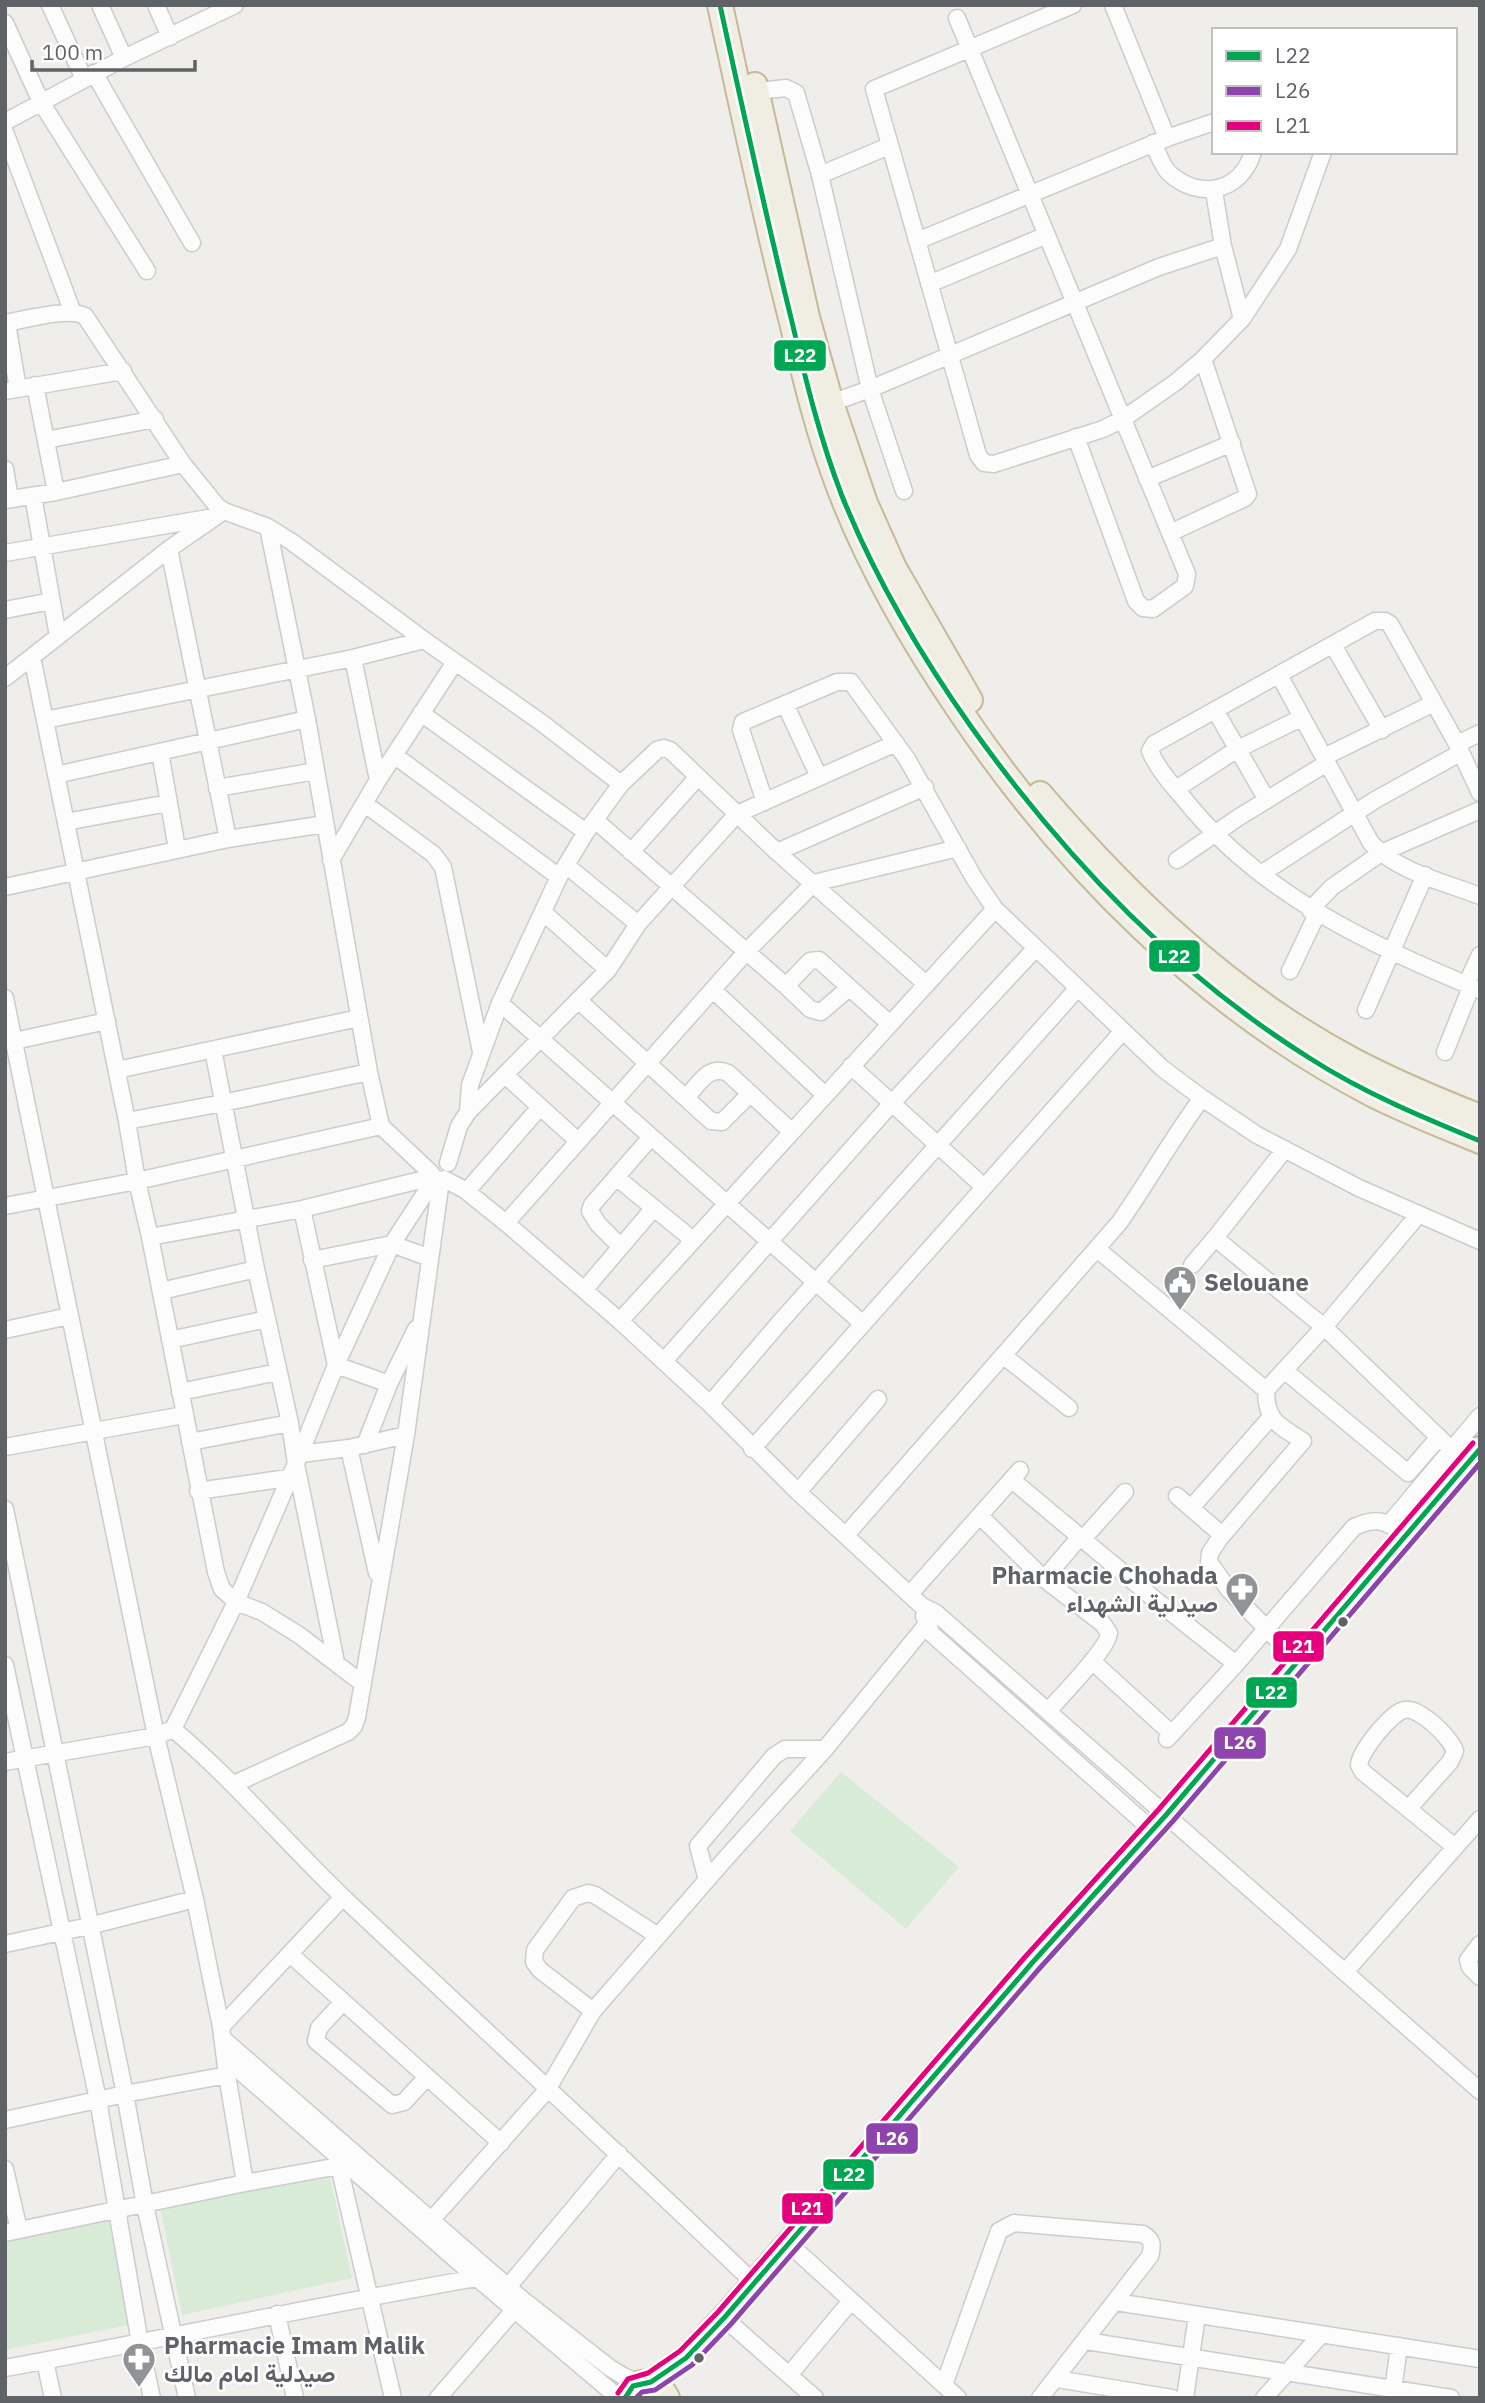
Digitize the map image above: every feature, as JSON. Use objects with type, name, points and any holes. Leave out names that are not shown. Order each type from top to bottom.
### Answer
[{"type":"highway","points":[[720,5],[747,92],[831,403],[866,503],[894,568],[964,691],[1026,778],[1112,876],[1217,970],[1277,1014],[1353,1061],[1480,1117]]},
{"type":"highway","points":[[737,5],[747,92],[784,294],[813,407],[831,464],[878,576],[914,642],[988,753],[1050,833],[1171,956],[1273,1033],[1362,1088],[1480,1141]]},
{"type":"highway","points":[[637,2393],[686,2358],[724,2318],[1298,1661],[1398,1529],[1480,1449]]},
{"type":"street","points":[[50,5],[89,76],[192,243]]},
{"type":"street","points":[[100,5],[124,58]]},
{"type":"street","points":[[156,5],[170,37]]},
{"type":"street","points":[[5,122],[89,76],[170,37],[211,10],[235,5]]},
{"type":"street","points":[[1073,5],[874,89],[978,455],[984,463],[993,464],[1103,429],[1123,419],[1176,382],[1203,359],[1242,319],[1288,249],[1322,154]]},
{"type":"street","points":[[1113,5],[1160,140],[1167,171],[1192,186],[1214,191],[1241,176],[1252,154]]},
{"type":"street","points":[[957,18],[1187,580],[1185,586],[1153,609],[1148,610],[1136,601],[1076,438]]},
{"type":"street","points":[[5,23],[41,102],[147,271]]},
{"type":"street","points":[[747,92],[786,88],[796,93],[820,175],[870,389],[904,491]]},
{"type":"street","points":[[917,241],[1160,140],[1212,123]]},
{"type":"street","points":[[5,132],[73,313]]},
{"type":"street","points":[[820,175],[889,146]]},
{"type":"street","points":[[1214,191],[1223,246],[1242,319]]},
{"type":"street","points":[[929,284],[1047,235]]},
{"type":"street","points":[[831,403],[1160,267],[1223,246]]},
{"type":"street","points":[[123,372],[11,390],[6,323],[73,313],[79,313],[90,321],[217,514]]},
{"type":"street","points":[[1170,533],[1245,498],[1248,494],[1203,359]]},
{"type":"street","points":[[35,386],[56,492]]},
{"type":"street","points":[[46,440],[155,419]]},
{"type":"street","points":[[1147,479],[1232,443]]},
{"type":"street","points":[[5,469],[8,499],[56,492],[183,464]]},
{"type":"street","points":[[33,496],[58,636]]},
{"type":"street","points":[[5,678],[217,514]]},
{"type":"street","points":[[5,553],[217,514],[268,527],[542,723],[621,784]]},
{"type":"street","points":[[268,527],[307,719],[359,1018],[381,1126],[409,1154],[440,1171],[466,1191],[620,1321],[709,1404],[752,1449],[910,1594],[928,1615],[1048,1711],[1159,1822]]},
{"type":"street","points":[[169,549],[228,839]]},
{"type":"street","points":[[5,610],[51,601]]},
{"type":"street","points":[[1472,987],[1392,953],[1313,912],[1261,874],[1216,835],[1176,789],[1152,755],[1152,747],[1375,621],[1385,621],[1390,624],[1434,703],[1480,793]]},
{"type":"street","points":[[45,720],[353,658],[424,640]]},
{"type":"street","points":[[1333,645],[1382,730]]},
{"type":"street","points":[[32,657],[216,1572],[222,1589],[236,1602],[271,1618],[336,1662],[363,1684]]},
{"type":"street","points":[[353,658],[378,780]]},
{"type":"street","points":[[331,860],[378,780],[454,662]]},
{"type":"street","points":[[1279,674],[1371,843],[1381,853],[1425,875],[1480,896]]},
{"type":"street","points":[[765,802],[740,726],[743,722],[837,682],[846,681],[856,686],[925,787],[995,909],[1162,1069],[1257,1135],[1359,1188],[1480,1241]]},
{"type":"street","points":[[1177,860],[1326,760],[1434,703]]},
{"type":"street","points":[[785,704],[819,777]]},
{"type":"street","points":[[1215,710],[1266,800]]},
{"type":"street","points":[[421,713],[631,852],[810,1009],[816,1012],[826,1009],[849,988]]},
{"type":"street","points":[[1176,789],[1236,750],[1301,718]]},
{"type":"street","points":[[56,775],[307,719]]},
{"type":"street","points":[[1261,874],[1480,733]]},
{"type":"street","points":[[5,1762],[156,1736],[173,1730],[236,1602],[336,1365],[392,1244],[440,1171],[468,1112],[608,970],[638,924],[737,814],[895,743]]},
{"type":"street","points":[[468,1112],[470,1085],[500,1003],[563,871],[621,784],[656,750],[670,750],[777,852],[926,984]]},
{"type":"street","points":[[160,752],[177,849]]},
{"type":"street","points":[[394,755],[638,924]]},
{"type":"street","points":[[217,788],[316,771]]},
{"type":"street","points":[[631,852],[697,778]]},
{"type":"street","points":[[777,852],[925,787]]},
{"type":"street","points":[[66,822],[168,803]]},
{"type":"street","points":[[365,804],[433,854],[443,867],[481,1055]]},
{"type":"street","points":[[1290,971],[1313,912],[1341,880],[1381,853],[1480,810]]},
{"type":"street","points":[[5,887],[177,849],[325,824]]},
{"type":"street","points":[[506,1223],[746,952],[814,883],[958,848]]},
{"type":"street","points":[[1366,1010],[1425,875]]},
{"type":"street","points":[[620,1321],[995,909]]},
{"type":"street","points":[[544,912],[608,970]]},
{"type":"street","points":[[664,1361],[892,1103],[1035,949]]},
{"type":"street","points":[[1445,1052],[1472,987],[1480,955]]},
{"type":"street","points":[[786,986],[810,961],[822,961],[890,1024]]},
{"type":"street","points":[[709,1404],[1077,989]]},
{"type":"street","points":[[713,990],[825,1095]]},
{"type":"street","points":[[5,998],[156,1736],[195,1899],[222,2032],[245,2183]]},
{"type":"street","points":[[578,1000],[711,1121],[725,1119],[750,1094]]},
{"type":"street","points":[[500,1003],[863,1324]]},
{"type":"street","points":[[117,1070],[359,1018]]},
{"type":"street","points":[[13,1041],[107,1021]]},
{"type":"street","points":[[752,1449],[1122,1032]]},
{"type":"street","points":[[213,1050],[336,1662]]},
{"type":"street","points":[[851,1066],[984,1187]]},
{"type":"street","points":[[686,1098],[709,1072],[713,1070],[728,1073],[792,1132]]},
{"type":"street","points":[[127,1121],[369,1072]]},
{"type":"street","points":[[505,1075],[578,1141]]},
{"type":"street","points":[[5,1085],[22,1082]]},
{"type":"street","points":[[846,1535],[1119,1223],[1202,1098]]},
{"type":"street","points":[[466,1191],[540,1107]]},
{"type":"street","points":[[5,1206],[137,1181],[381,1126]]},
{"type":"street","points":[[621,1247],[598,1224],[590,1211],[592,1205],[651,1137]]},
{"type":"street","points":[[1192,1265],[1285,1149]]},
{"type":"street","points":[[150,1237],[302,1209],[440,1171]]},
{"type":"street","points":[[234,1784],[354,1727],[406,1435],[440,1171]]},
{"type":"street","points":[[616,1177],[693,1240]]},
{"type":"street","points":[[584,1290],[654,1208]]},
{"type":"street","points":[[302,1209],[336,1365]]},
{"type":"street","points":[[1298,1661],[1214,1572],[1209,1562],[1210,1553],[1222,1535],[1303,1441],[1271,1417],[1267,1411],[1266,1390],[1324,1328],[1419,1214]]},
{"type":"street","points":[[1215,1238],[1324,1328],[1445,1443]]},
{"type":"street","points":[[313,1260],[392,1244],[430,1258]]},
{"type":"street","points":[[1097,1249],[1266,1390]]},
{"type":"street","points":[[161,1291],[256,1269]]},
{"type":"street","points":[[5,1330],[69,1316]]},
{"type":"street","points":[[379,1582],[357,1446],[422,1317]]},
{"type":"street","points":[[170,1340],[267,1319]]},
{"type":"street","points":[[1004,1356],[1069,1408]]},
{"type":"street","points":[[336,1365],[388,1384]]},
{"type":"street","points":[[1284,1370],[1408,1473],[1480,1416]]},
{"type":"street","points":[[180,1392],[278,1372]]},
{"type":"street","points":[[798,1492],[878,1399]]},
{"type":"street","points":[[5,1447],[184,1415]]},
{"type":"street","points":[[1191,1508],[1271,1417]]},
{"type":"street","points":[[190,1442],[290,1423]]},
{"type":"street","points":[[198,1491],[295,1466],[357,1446],[406,1435]]},
{"type":"street","points":[[1092,1661],[1169,1737],[1354,1527],[1368,1521],[1382,1520],[1398,1529],[1445,1443]]},
{"type":"street","points":[[910,1594],[1016,1475],[1081,1539],[1236,1664]]},
{"type":"street","points":[[1044,1579],[1125,1492]]},
{"type":"street","points":[[1177,1496],[1222,1535]]},
{"type":"street","points":[[5,1509],[125,2094],[145,2205],[187,2398]]},
{"type":"street","points":[[980,1516],[1044,1579],[1108,1629],[1108,1641],[1048,1711]]},
{"type":"street","points":[[428,2224],[547,2090],[593,2011],[825,1749],[928,1615]]},
{"type":"street","points":[[928,1615],[932,1634],[986,1684],[1345,1972],[1480,2091]]},
{"type":"street","points":[[5,1665],[98,2100],[152,2398]]},
{"type":"street","points":[[1409,1808],[1450,1762],[1455,1751],[1448,1738],[1434,1724],[1419,1714],[1405,1710],[1397,1714],[1365,1747],[1359,1765],[1363,1772],[1455,1847]]},
{"type":"street","points":[[173,1730],[234,1784],[343,1897],[754,2283]]},
{"type":"street","points":[[707,1880],[698,1846],[779,1751],[825,1749]]},
{"type":"street","points":[[742,1793],[766,1814]]},
{"type":"street","points":[[1345,1972],[1480,1819]]},
{"type":"street","points":[[593,2011],[540,1970],[534,1962],[535,1950],[573,1898],[581,1894],[595,1895],[658,1936]]},
{"type":"street","points":[[222,2032],[343,1897]]},
{"type":"street","points":[[5,1944],[195,1899]]},
{"type":"street","points":[[1480,1944],[1468,1961],[1480,1977]]},
{"type":"street","points":[[290,1954],[501,2143]]},
{"type":"street","points":[[343,2002],[318,2028],[316,2041],[392,2105],[404,2102],[427,2077]]},
{"type":"street","points":[[222,2032],[345,2159],[368,2296],[393,2398]]},
{"type":"street","points":[[225,2058],[345,2159],[428,2224],[518,2305],[637,2393]]},
{"type":"street","points":[[5,2120],[125,2094],[227,2076]]},
{"type":"street","points":[[504,2292],[619,2154]]},
{"type":"street","points":[[5,2169],[12,2232],[145,2205],[345,2159]]},
{"type":"street","points":[[944,2385],[999,2231],[1014,2223],[1143,2234],[1150,2238],[1153,2246],[1150,2256],[1041,2398]]},
{"type":"street","points":[[428,2224],[477,2278],[504,2292]]},
{"type":"street","points":[[789,2244],[958,2398]]},
{"type":"street","points":[[5,2368],[174,2337],[368,2296],[477,2278]]},
{"type":"street","points":[[789,2375],[851,2301]]},
{"type":"street","points":[[1116,2302],[1480,2360]]},
{"type":"street","points":[[518,2305],[625,2378],[637,2393]]},
{"type":"street","points":[[438,2398],[518,2305]]},
{"type":"street","points":[[277,2314],[295,2398]]},
{"type":"street","points":[[1185,2398],[1197,2315]]},
{"type":"street","points":[[724,2318],[816,2398]]},
{"type":"street","points":[[1264,2398],[1321,2335]]},
{"type":"street","points":[[1086,2341],[1392,2393],[1451,2398]]},
{"type":"street","points":[[1392,2393],[1399,2346]]},
{"type":"street","points":[[45,2361],[53,2398]]},
{"type":"street","points":[[1057,2379],[1172,2398]]},
{"type":"green space","points":[[841,1772],[959,1867],[906,1929],[790,1831]]},
{"type":"green space","points":[[329,2172],[352,2278],[182,2315],[160,2207]]},
{"type":"green space","points":[[108,2216],[128,2325],[5,2350],[5,2239]]},
{"type":"transit line","name":"L22","points":[[720,5],[782,283],[827,453],[842,496],[869,557],[917,645],[953,701],[1045,823],[1084,867],[1168,951],[1214,990],[1261,1026],[1352,1083],[1480,1141]]},
{"type":"transit line","name":"L21","points":[[618,2393],[628,2379],[648,2373],[680,2351],[718,2312],[1025,1957],[1159,1809],[1473,1443]]},
{"type":"transit line","name":"L22","points":[[625,2398],[633,2386],[651,2382],[686,2358],[724,2318],[1032,1963],[1166,1815],[1480,1449]]},
{"type":"transit line","name":"L26","points":[[636,2398],[642,2392],[655,2390],[692,2365],[731,2324],[1039,1969],[1173,1821],[1480,1463]]},
{"type":"place","name":"Selouane","points":[[1180,1312]]},
{"type":"place","name":"Pharmacie Chohada صيدلية الشهداء","points":[[1242,1619]]},
{"type":"place","name":"Pharmacie Imam Malik صيدلية امام مالك","points":[[139,2389]]}]
